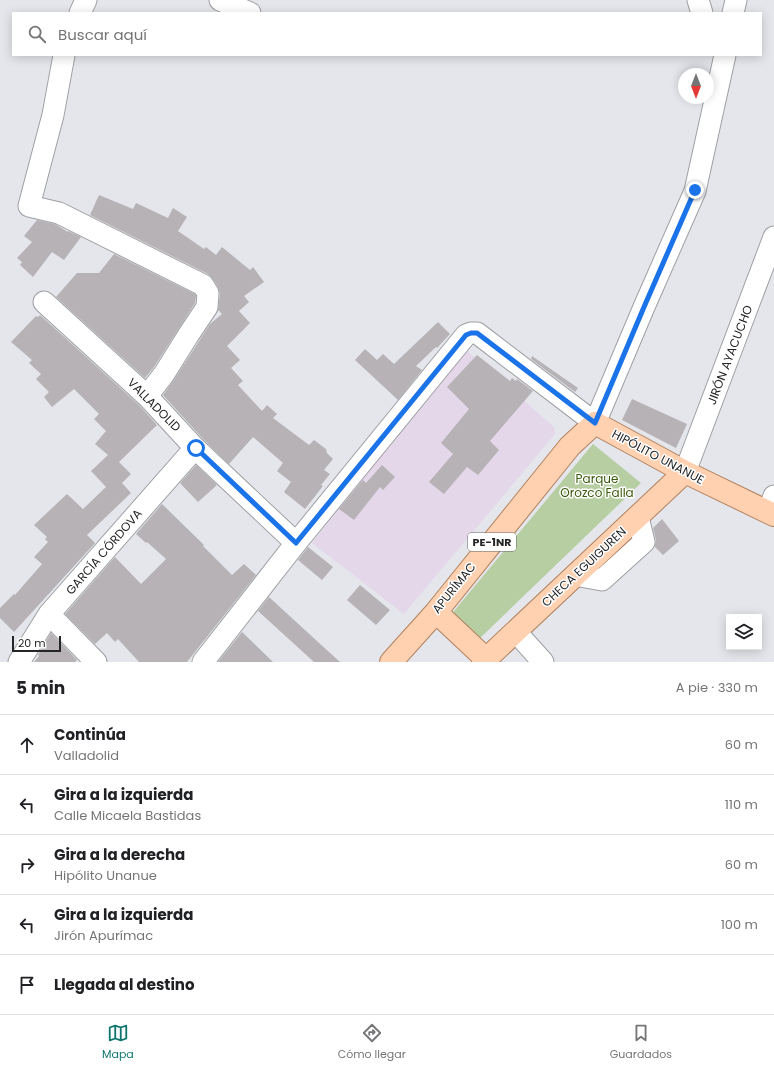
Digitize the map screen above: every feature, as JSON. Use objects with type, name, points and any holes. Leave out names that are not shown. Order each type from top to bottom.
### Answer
[{"type":"main road","name":"HIPÓLITO UNANUE","points":[[595,423],[685,472],[772,508]]},
{"type":"main road","name":"APURÍMAC","points":[[391,662],[436,612],[570,446],[595,423]]},
{"type":"main road","name":"CHECA EGUIGUREN","points":[[484,661],[685,472]]},
{"type":"main road","points":[[436,612],[484,661]]},
{"type":"street","points":[[80,12],[86,0]]},
{"type":"street","points":[[220,0],[248,12]]},
{"type":"street","points":[[698,0],[702,12]]},
{"type":"street","points":[[733,12],[736,0]]},
{"type":"street","points":[[64,56],[53,116],[29,206],[60,213],[203,285],[208,293],[208,307],[164,374],[147,396]]},
{"type":"street","points":[[595,423],[695,190],[725,56]]},
{"type":"street","name":"JIRÓN AYACUCHO","points":[[685,472],[774,237]]},
{"type":"street","name":"VALLADOLID","points":[[44,302],[147,396],[196,448],[296,543]]},
{"type":"street","name":"HIPÓLITO UNANUE","points":[[296,543],[466,335],[477,333],[595,423]]},
{"type":"street","name":"GARCÍA CÓRDOVA","points":[[19,662],[49,614],[196,448]]},
{"type":"street","points":[[203,662],[296,543]]},
{"type":"street","points":[[49,614],[96,662]]},
{"type":"street","points":[[516,632],[543,662]]},
{"type":"shaded area","points":[[465,349],[554,427],[555,434],[404,614],[312,543]]},
{"type":"green space","name":"Parque Orozco Falla","points":[[593,444],[641,483],[478,640],[449,617]]},
{"type":"building","points":[[99,195],[133,209],[136,203],[168,218],[173,208],[187,217],[178,231],[204,249],[206,247],[216,255],[222,247],[250,270],[253,267],[264,282],[244,296],[249,302],[239,311],[250,323],[227,346],[240,360],[231,368],[243,381],[238,385],[262,411],[267,405],[277,414],[273,418],[309,445],[314,440],[326,449],[327,453],[333,459],[324,470],[330,474],[321,485],[323,486],[305,509],[284,492],[291,482],[277,471],[283,463],[253,437],[229,464],[204,440],[163,395],[210,324],[222,314],[218,310],[220,294],[218,287],[208,274],[90,215]]},
{"type":"building","points":[[37,220],[55,224],[68,232],[81,237],[64,260],[52,252],[33,277],[20,265],[22,262],[17,258],[32,242],[24,236]]},
{"type":"building","points":[[114,254],[195,294],[196,296],[195,303],[154,367],[145,378],[56,297],[77,273],[99,273]]},
{"type":"building","points":[[40,315],[139,405],[157,425],[119,462],[131,474],[122,483],[131,493],[87,535],[95,543],[14,632],[0,618],[0,608],[14,594],[15,595],[42,564],[34,557],[48,542],[45,539],[47,537],[34,525],[67,494],[83,509],[106,487],[91,471],[108,455],[95,444],[106,431],[94,419],[99,414],[74,389],[52,407],[44,397],[49,392],[36,379],[41,374],[29,363],[32,360],[11,342],[36,316],[38,317]]},
{"type":"building","points":[[438,322],[450,334],[437,348],[436,347],[416,366],[422,370],[398,400],[355,360],[365,349],[377,360],[383,354],[394,364]]},
{"type":"building","points":[[477,355],[510,381],[512,378],[516,381],[517,379],[533,391],[490,441],[499,450],[478,475],[467,467],[444,494],[429,482],[453,454],[441,443],[469,409],[447,387]]},
{"type":"building","points":[[532,356],[578,388],[575,392],[531,359]]},
{"type":"building","points":[[632,399],[687,424],[676,448],[622,420]]},
{"type":"building","points":[[196,465],[217,485],[198,502],[180,483]]},
{"type":"building","points":[[382,465],[395,477],[383,490],[380,487],[354,520],[339,509],[363,480],[366,483]]},
{"type":"building","points":[[162,504],[232,575],[244,564],[256,575],[187,662],[139,662],[118,639],[115,642],[107,633],[95,644],[65,614],[115,557],[141,584],[166,559],[136,534]]},
{"type":"building","points":[[662,519],[679,541],[663,555],[655,547],[656,540],[653,528]]},
{"type":"building","points":[[308,547],[333,567],[322,580],[298,560]]},
{"type":"building","points":[[360,585],[390,610],[376,625],[347,600]]},
{"type":"building","points":[[269,597],[340,662],[314,662],[258,611]]},
{"type":"building","points":[[242,632],[273,662],[218,662]]},
{"type":"building","points":[[51,633],[77,660],[75,662],[34,662],[39,656],[38,655]]},
{"type":"route","points":[[196,448],[296,543],[466,335],[477,333],[595,423],[695,190]]}]
